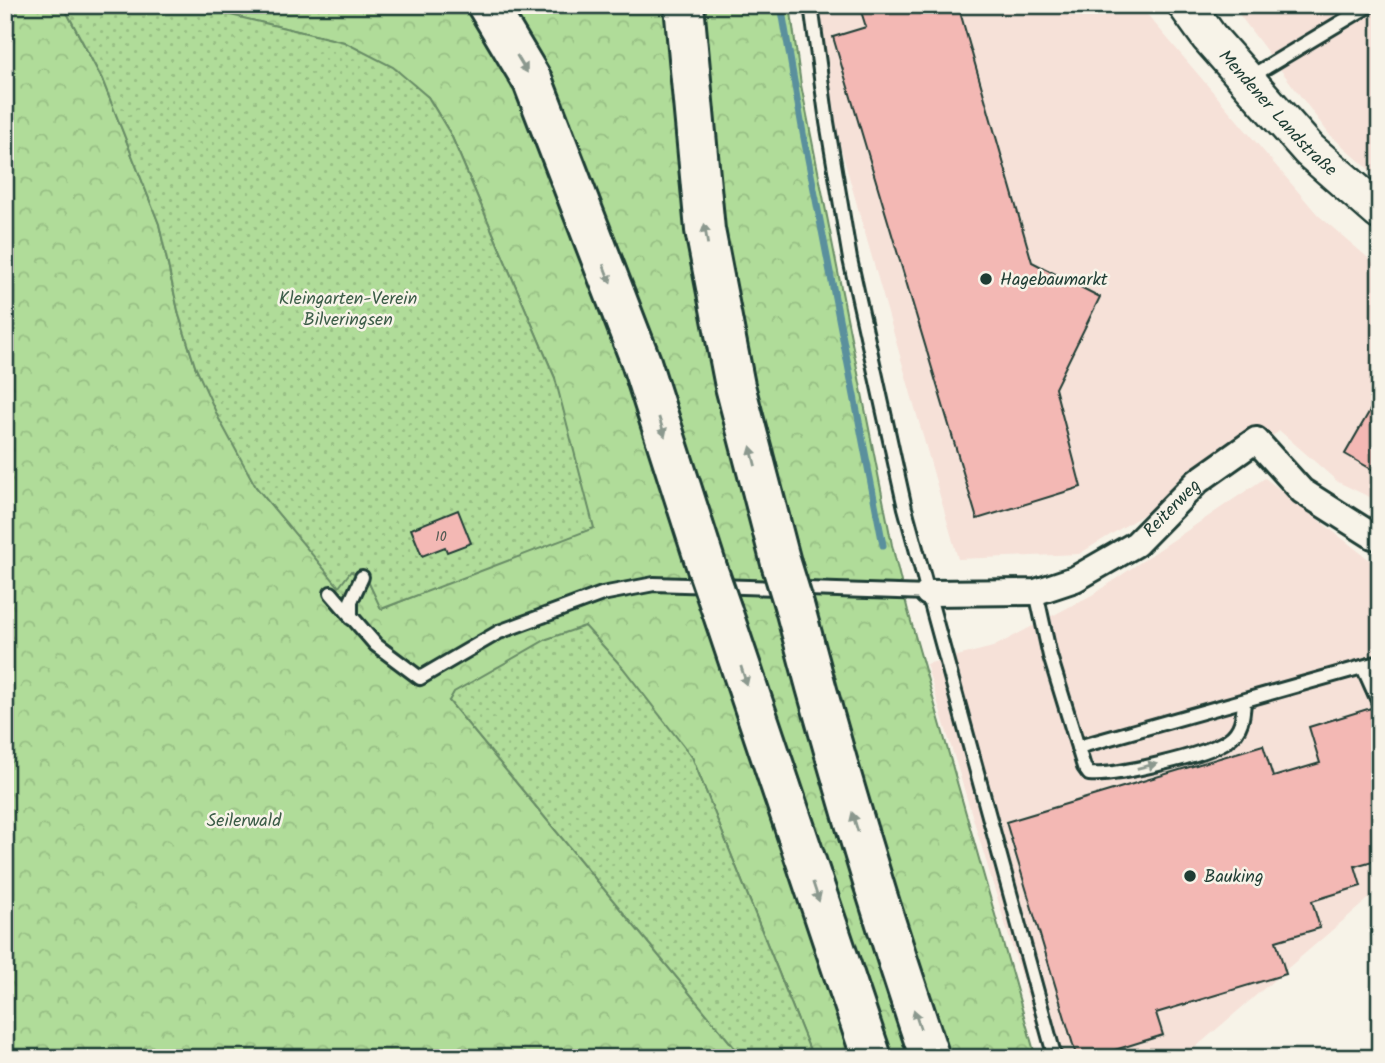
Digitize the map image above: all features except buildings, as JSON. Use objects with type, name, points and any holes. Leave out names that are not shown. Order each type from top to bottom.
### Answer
[{"type":"highway","points":[[487,5],[533,82],[641,362],[707,568],[872,1058]]},
{"type":"highway","points":[[684,5],[705,230],[735,386],[823,716],[930,1058]]},
{"type":"main road","name":"Mendener Landstraße","points":[[1186,5],[1209,37],[1309,150],[1380,212]]},
{"type":"street","name":"Reiterweg","points":[[928,593],[1036,592],[1075,579],[1136,544],[1198,481],[1256,440],[1302,491],[1380,538]]},
{"type":"lane","points":[[811,5],[850,259],[905,508],[1055,1058]]},
{"type":"lane","points":[[1246,79],[1370,5]]},
{"type":"lane","points":[[351,618],[351,601],[362,577]]},
{"type":"lane","points":[[331,593],[376,645],[420,678],[499,632],[602,594],[654,584],[928,593]]},
{"type":"lane","points":[[1036,592],[1050,656],[1084,766],[1090,774],[1104,776],[1186,757],[1227,740],[1243,722],[1244,701]]},
{"type":"lane","points":[[1078,747],[1380,662]]},
{"type":"lane","points":[[1363,667],[1380,705]]},
{"type":"shaded area","points":[[800,5],[1139,5],[1318,215],[1380,268],[1380,502],[1338,482],[1280,431],[1079,554],[958,559]]},
{"type":"shaded area","points":[[1232,5],[1380,5],[1380,179],[1329,134]]},
{"type":"shaded area","points":[[1265,478],[1380,568],[1380,889],[1183,1058],[1046,1058],[926,664],[993,647],[1092,595]]},
{"type":"green space","name":"Seilerwald","points":[[5,5],[63,5],[102,79],[159,224],[179,315],[195,366],[256,487],[339,586],[350,571],[368,581],[382,609],[449,582],[555,378],[451,135],[428,97],[344,42],[188,5],[790,5],[801,85],[892,545],[908,611],[1036,1058],[813,1058],[692,757],[547,639],[449,701],[743,1058],[5,1058]]},
{"type":"green space","name":"Kleingarten-Verein Bilveringsen","points":[[63,5],[188,5],[344,42],[393,67],[428,97],[451,135],[555,378],[594,528],[381,609],[368,581],[351,571],[339,587],[256,487],[219,419],[195,366],[179,315],[159,224],[102,79]]},
{"type":"green space","points":[[585,626],[623,668],[692,757],[813,1058],[743,1058],[449,701],[454,692],[547,639]]},
{"type":"waterway","points":[[781,5],[803,133],[883,545]]},
{"type":"place","name":"Hagebaumarkt","points":[[986,279]]},
{"type":"place","name":"Bauking","points":[[1190,876]]}]
